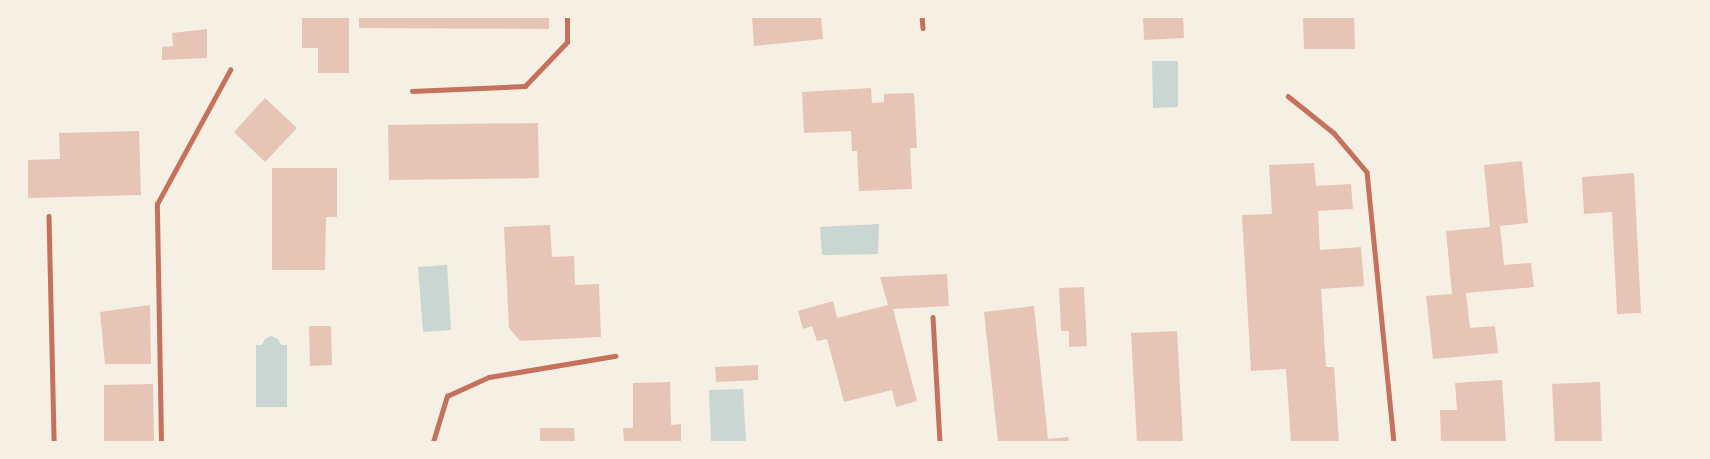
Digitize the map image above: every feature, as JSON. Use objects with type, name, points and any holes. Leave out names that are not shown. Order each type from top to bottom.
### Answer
[{"type":"lane","points":[[412,92],[525,86],[567,42],[567,16]]},
{"type":"lane","points":[[922,16],[923,28]]},
{"type":"lane","points":[[161,442],[157,204],[230,70]]},
{"type":"lane","points":[[1288,96],[1334,133],[1367,172],[1394,442]]},
{"type":"lane","points":[[50,216],[54,442]]},
{"type":"lane","points":[[933,317],[940,442]]},
{"type":"lane","points":[[433,442],[447,396],[489,377],[615,356]]},
{"type":"shaded area","points":[[1152,61],[1178,61],[1178,107],[1153,108]]},
{"type":"shaded area","points":[[879,224],[878,254],[822,255],[820,227]]},
{"type":"shaded area","points":[[447,265],[451,330],[423,332],[418,267]]},
{"type":"shaded area","points":[[271,336],[278,339],[281,345],[287,345],[287,407],[256,407],[256,345],[262,345],[265,339]]},
{"type":"shaded area","points":[[743,389],[746,442],[711,442],[709,390]]},
{"type":"building","points":[[302,16],[349,16],[349,73],[318,73],[318,48],[302,48]]},
{"type":"building","points":[[359,16],[549,16],[549,29],[359,28]]},
{"type":"building","points":[[752,16],[821,16],[823,39],[754,46]]},
{"type":"building","points":[[1143,16],[1183,16],[1184,38],[1144,40]]},
{"type":"building","points":[[1303,16],[1354,16],[1355,49],[1304,49]]},
{"type":"building","points":[[207,29],[207,58],[162,60],[162,47],[173,46],[172,33]]},
{"type":"building","points":[[871,88],[872,103],[884,102],[884,94],[914,93],[917,148],[910,148],[912,189],[859,191],[857,151],[852,151],[851,131],[804,133],[802,92]]},
{"type":"building","points":[[265,98],[297,128],[265,162],[234,132]]},
{"type":"building","points":[[538,123],[539,178],[389,180],[388,125]]},
{"type":"building","points":[[139,131],[141,195],[28,198],[28,160],[60,159],[59,133]]},
{"type":"building","points":[[1522,161],[1528,223],[1500,226],[1504,265],[1531,263],[1534,287],[1466,293],[1470,328],[1495,326],[1498,353],[1433,359],[1426,296],[1452,294],[1446,231],[1490,227],[1484,165]]},
{"type":"building","points":[[1314,163],[1316,186],[1351,184],[1353,209],[1318,211],[1320,250],[1361,247],[1364,286],[1321,289],[1326,367],[1334,367],[1339,442],[1291,442],[1286,369],[1251,371],[1242,215],[1272,214],[1269,165]]},
{"type":"building","points":[[272,168],[337,168],[337,217],[326,217],[325,270],[272,270]]},
{"type":"building","points":[[1634,173],[1641,313],[1617,314],[1612,212],[1584,214],[1582,177]]},
{"type":"building","points":[[550,225],[552,257],[574,256],[575,285],[599,284],[601,337],[520,341],[509,328],[504,227]]},
{"type":"building","points":[[947,274],[949,306],[893,309],[917,401],[896,407],[892,390],[844,402],[827,339],[817,341],[812,326],[803,329],[798,311],[833,301],[837,318],[888,305],[880,277]]},
{"type":"building","points":[[1084,287],[1087,346],[1069,347],[1069,331],[1061,331],[1059,288]]},
{"type":"building","points":[[150,305],[151,364],[105,364],[100,312]]},
{"type":"building","points":[[1034,306],[1048,439],[1068,437],[1069,442],[998,442],[984,312]]},
{"type":"building","points":[[309,326],[331,326],[332,365],[310,366]]},
{"type":"building","points":[[1177,331],[1183,442],[1137,442],[1131,333]]},
{"type":"building","points":[[758,365],[758,380],[716,382],[715,367]]},
{"type":"building","points":[[1502,380],[1506,442],[1441,442],[1440,410],[1457,410],[1455,383]]},
{"type":"building","points":[[670,382],[671,425],[681,424],[681,442],[624,442],[623,428],[633,428],[633,383]]},
{"type":"building","points":[[1600,382],[1602,442],[1555,442],[1552,384]]},
{"type":"building","points":[[153,384],[154,442],[104,442],[104,385]]},
{"type":"building","points":[[540,428],[574,428],[575,442],[540,442]]}]
